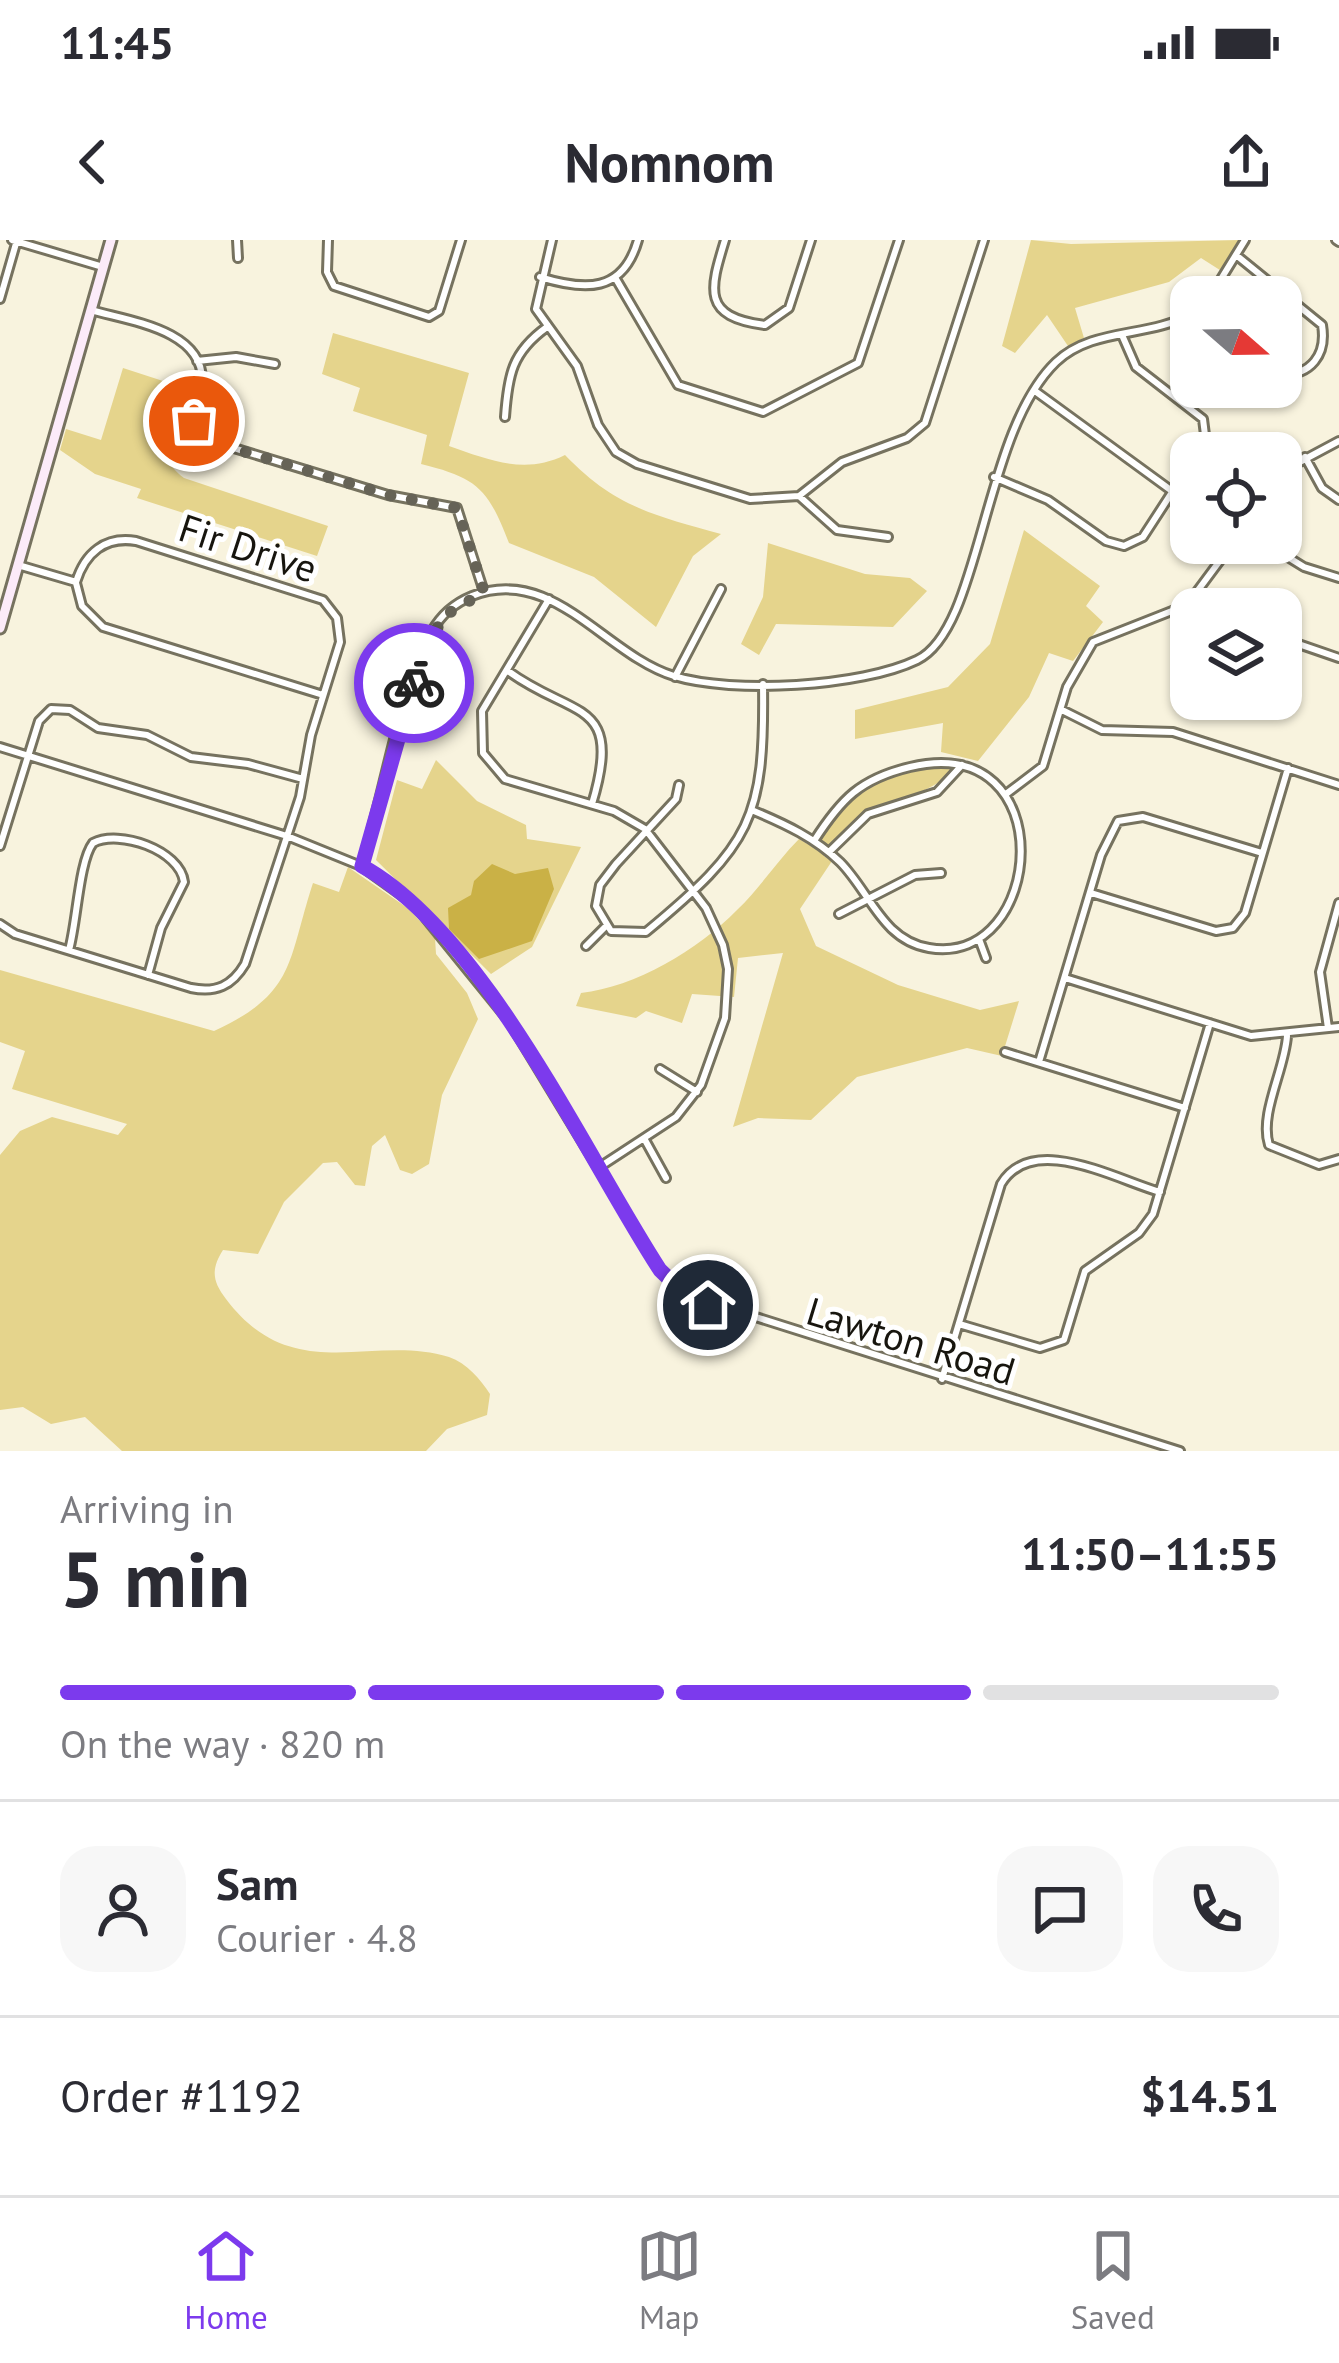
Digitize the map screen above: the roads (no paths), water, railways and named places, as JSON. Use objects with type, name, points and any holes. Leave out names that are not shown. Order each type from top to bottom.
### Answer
[{"type":"street","points":[[0,299],[15,240],[103,267]]},
{"type":"street","points":[[0,628],[111,240]]},
{"type":"street","points":[[237,240],[238,257]]},
{"type":"street","points":[[328,240],[327,272],[334,286],[429,317],[440,311],[461,240]]},
{"type":"street","points":[[552,240],[536,309],[585,381],[605,440],[625,458],[750,499],[799,496],[842,462],[908,438],[925,423],[984,240]]},
{"type":"street","points":[[540,277],[583,288],[616,279],[638,240]]},
{"type":"street","points":[[725,240],[712,285],[715,301],[732,317],[765,325],[789,308],[811,240]]},
{"type":"street","points":[[616,279],[678,385],[763,412],[858,363],[898,240]]},
{"type":"street","points":[[1223,276],[1245,240]]},
{"type":"street","points":[[1236,255],[1261,276]]},
{"type":"street","points":[[1302,309],[1322,326],[1317,359],[1302,371]]},
{"type":"street","points":[[91,310],[177,337],[197,361],[202,388],[194,426],[201,437],[388,495],[452,505],[467,527],[484,592]]},
{"type":"street","points":[[362,866],[432,631],[451,607],[484,592],[517,590],[548,599],[640,662],[675,677],[763,684],[859,675],[917,660],[932,650],[958,613],[994,477],[1035,391],[1066,354],[1170,324]]},
{"type":"street","points":[[505,417],[511,366],[527,341],[547,327]]},
{"type":"street","points":[[1122,335],[1136,367],[1202,419],[1204,432]]},
{"type":"street","points":[[197,361],[236,357],[274,364]]},
{"type":"street","points":[[1035,391],[1170,491]]},
{"type":"street","points":[[1302,459],[1339,441]]},
{"type":"street","points":[[1305,457],[1322,488],[1339,500]]},
{"type":"street","points":[[994,477],[1048,500],[1106,541],[1124,546],[1143,537],[1170,495]]},
{"type":"street","points":[[799,496],[837,530],[888,537]]},
{"type":"street","name":"Fir Drive","points":[[76,582],[92,551],[125,539],[312,594],[328,603],[340,626],[323,695]]},
{"type":"street","points":[[1299,564],[1339,578]]},
{"type":"street","points":[[0,924],[15,934],[148,975],[205,991],[224,987],[239,975],[287,836],[323,695],[103,627],[82,605],[76,582],[18,565]]},
{"type":"street","points":[[675,677],[721,589]]},
{"type":"street","points":[[548,599],[488,700],[479,725],[488,761],[522,786],[592,804],[645,830],[718,929],[728,982],[725,1018],[697,1092],[676,1117],[598,1168]]},
{"type":"street","points":[[1006,794],[1043,766],[1077,662],[1093,642],[1114,630],[1170,613]]},
{"type":"street","points":[[1302,645],[1339,658]]},
{"type":"street","points":[[508,671],[581,709],[596,727],[604,757],[592,804]]},
{"type":"street","points":[[680,785],[676,800],[600,885],[596,906],[605,927],[622,935],[646,932],[692,889],[732,850],[754,811],[762,780],[763,684]]},
{"type":"street","points":[[0,846],[44,713],[60,707],[98,728],[147,735],[191,758],[248,764],[303,779]]},
{"type":"street","points":[[1060,709],[1102,730],[1173,733],[1339,785]]},
{"type":"street","name":"Lawton Road","points":[[0,747],[287,836],[362,866],[414,904],[492,998],[660,1270],[686,1295],[1180,1451]]},
{"type":"street","points":[[754,811],[829,853],[890,929],[914,944],[944,949],[979,939],[1007,907],[1022,860],[1019,821],[1006,794],[962,765],[933,761],[858,784],[814,841]]},
{"type":"street","points":[[829,853],[868,814],[937,792],[962,765]]},
{"type":"street","points":[[1090,893],[1225,931],[1245,913],[1288,768]]},
{"type":"street","points":[[1039,1062],[1112,826],[1127,816],[1262,853]]},
{"type":"street","points":[[69,950],[80,913],[84,855],[93,843],[115,838],[165,854],[178,863],[184,882],[161,928],[148,975]]},
{"type":"street","points":[[839,914],[915,874],[941,874]]},
{"type":"street","points":[[1328,1028],[1320,972],[1339,903]]},
{"type":"street","points":[[586,946],[605,927]]},
{"type":"street","points":[[979,939],[986,958]]},
{"type":"street","points":[[1065,978],[1251,1036],[1339,1028]]},
{"type":"street","points":[[958,1324],[1040,1348],[1057,1346],[1070,1332],[1073,1301],[1085,1271],[1138,1233],[1160,1192],[1210,1023]]},
{"type":"street","points":[[1287,1036],[1285,1069],[1267,1120],[1269,1145],[1319,1165],[1339,1159]]},
{"type":"street","points":[[1005,1052],[1185,1108]]},
{"type":"street","points":[[660,1069],[697,1092]]},
{"type":"street","points":[[645,1140],[666,1178]]},
{"type":"street","points":[[942,1379],[1001,1184],[1012,1168],[1029,1159],[1052,1160],[1160,1192]]}]
